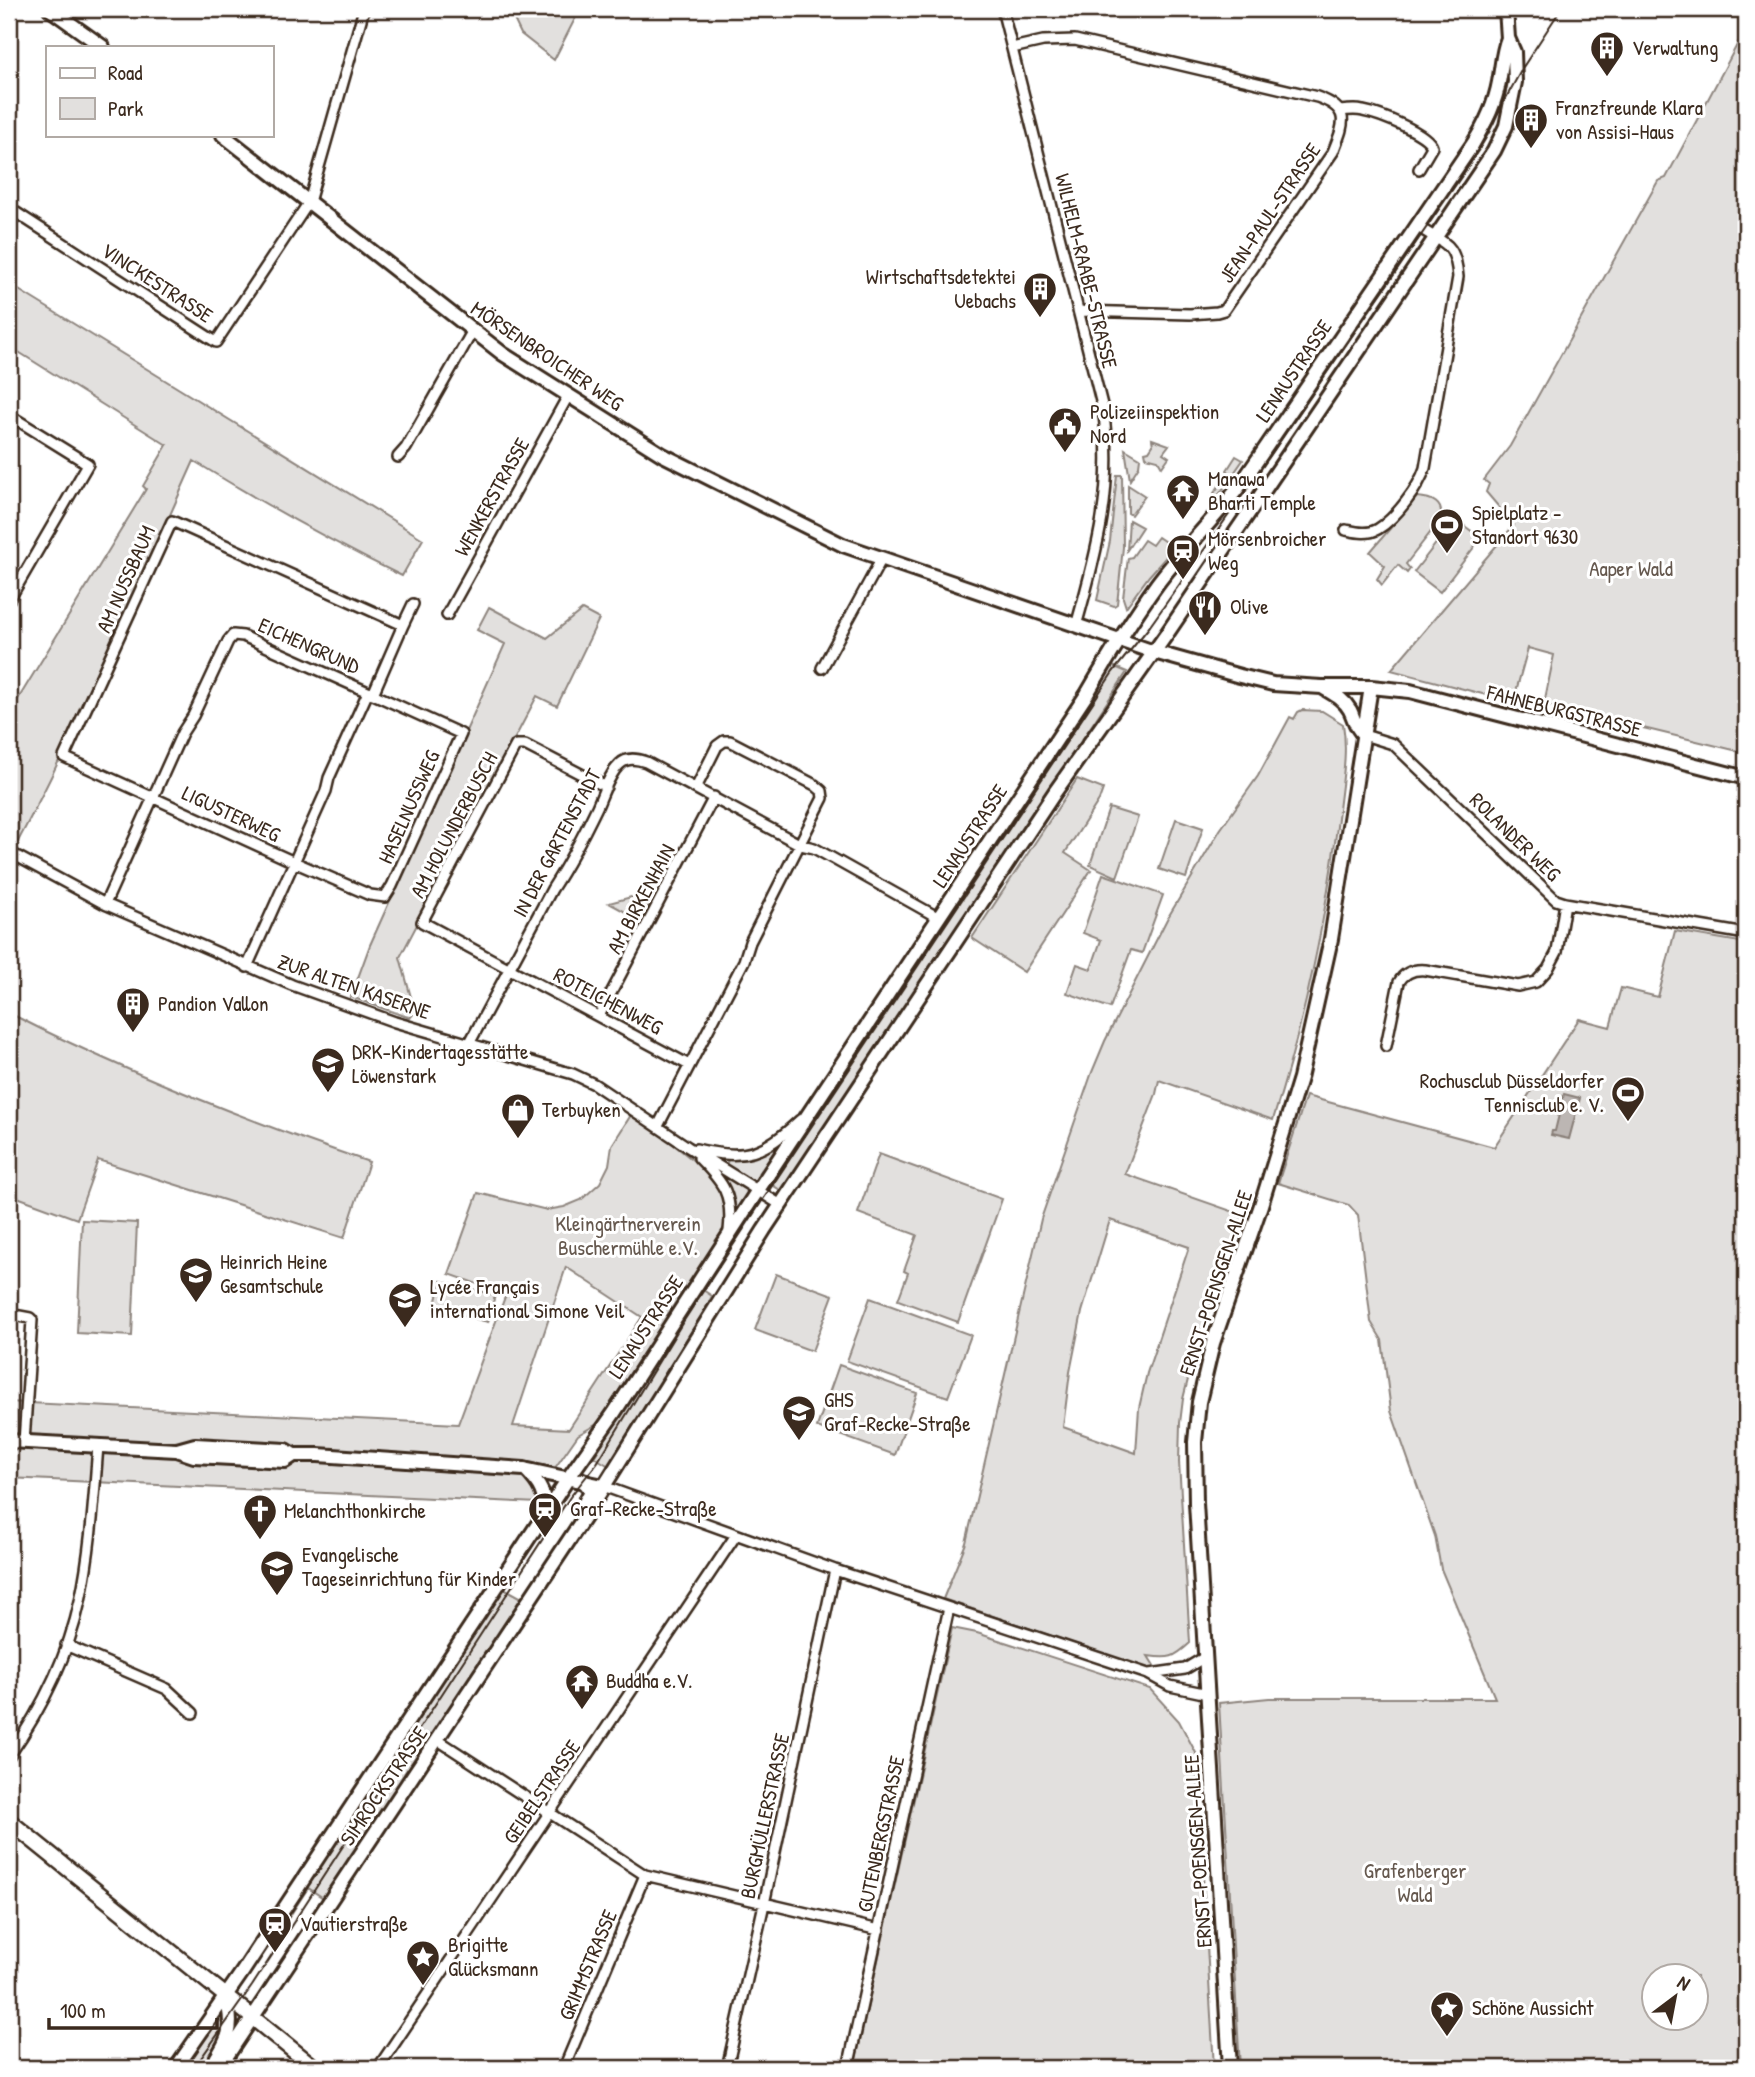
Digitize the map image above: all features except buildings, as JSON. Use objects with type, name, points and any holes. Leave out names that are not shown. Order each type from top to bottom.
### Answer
[{"type":"main road","points":[[50,9],[102,46]]},
{"type":"main road","points":[[1506,9],[1508,38]]},
{"type":"main road","name":"LENAUSTRASSE","points":[[569,1477],[1087,694],[1119,639],[1159,582],[1241,484],[1484,125],[1498,90],[1502,52],[1508,38]]},
{"type":"main road","name":"LENAUSTRASSE","points":[[603,1486],[781,1205],[1055,792],[1154,652],[1494,151],[1506,126],[1515,75],[1514,52],[1508,38]]},
{"type":"main road","name":"MÖRSENBROICHER WEG","points":[[224,136],[472,332],[568,396],[663,456],[843,545],[1154,652],[1240,676],[1273,684],[1371,687]]},
{"type":"main road","points":[[1322,687],[1344,701],[1356,729],[1364,735]]},
{"type":"main road","name":"ERNST-POENSGEN-ALLEE","points":[[1230,2068],[1205,1657],[1195,1423],[1213,1343],[1261,1205],[1300,1078],[1331,939],[1371,687]]},
{"type":"main road","name":"FAHNEBURGSTRASSE","points":[[1371,687],[1424,694],[1746,778]]},
{"type":"main road","points":[[9,1441],[176,1450],[195,1445],[286,1450],[294,1455],[524,1469],[603,1486]]},
{"type":"main road","points":[[524,1469],[537,1481],[542,1492],[545,1507],[542,1518]]},
{"type":"main road","name":"SIMROCKSTRASSE","points":[[176,2068],[569,1477]]},
{"type":"main road","name":"SIMROCKSTRASSE","points":[[578,1524],[579,1513],[591,1491],[583,1480]]},
{"type":"main road","name":"SIMROCKSTRASSE","points":[[219,2068],[438,1740],[603,1486]]},
{"type":"main road","points":[[9,1821],[315,2068]]},
{"type":"main road","points":[[210,2068],[230,2031],[230,2014],[225,1995]]},
{"type":"street","points":[[309,202],[364,9]]},
{"type":"street","name":"WILHELM-RAABE-STRASSE","points":[[1002,9],[1103,409],[1108,454],[1104,518],[1076,626]]},
{"type":"street","points":[[1012,48],[1043,41],[1075,40],[1317,97],[1333,102],[1340,111],[1362,110],[1427,138],[1432,147],[1419,169]]},
{"type":"street","name":"JEAN-PAUL-STRASSE","points":[[1078,311],[1190,314],[1217,312],[1229,306],[1333,152],[1341,127],[1340,111]]},
{"type":"street","name":"VINCKESTRASSE","points":[[9,208],[216,342],[309,202]]},
{"type":"street","points":[[1346,530],[1360,533],[1379,529],[1398,510],[1422,478],[1458,277],[1457,263],[1451,247],[1417,226]]},
{"type":"street","points":[[398,457],[406,448],[472,332]]},
{"type":"street","name":"WENKERSTRASSE","points":[[447,615],[568,396]]},
{"type":"street","points":[[9,415],[88,464],[9,600]]},
{"type":"street","name":"AM NUSSBAUM","points":[[153,797],[64,757],[172,521],[403,625]]},
{"type":"street","points":[[822,668],[881,560]]},
{"type":"street","points":[[370,693],[413,604]]},
{"type":"street","name":"EICHENGRUND","points":[[105,904],[228,641],[233,635],[243,636],[370,693],[247,967]]},
{"type":"street","name":"HASELNUSSWEG","points":[[294,862],[370,895],[385,897],[461,734],[370,693]]},
{"type":"street","name":"ROLANDER WEG","points":[[1364,735],[1393,744],[1556,900],[1746,934]]},
{"type":"street","points":[[658,1126],[744,961],[750,942],[823,798],[822,791],[815,785],[735,742],[724,741],[717,746],[696,788]]},
{"type":"street","name":"AM HOLUNDERBUSCH","points":[[510,968],[422,922],[514,748],[521,743],[606,787]]},
{"type":"street","name":"IN DER GARTENSTADT","points":[[469,1044],[552,889],[572,858],[606,787],[620,764],[632,759],[646,762],[801,845],[814,848],[939,918]]},
{"type":"street","name":"LIGUSTERWEG","points":[[153,797],[294,862]]},
{"type":"street","name":"AM BIRKENHAIN","points":[[599,1016],[714,797]]},
{"type":"street","name":"ZUR ALTEN KASERNE","points":[[9,852],[105,904],[247,967],[359,1010],[573,1074],[594,1084],[781,1205]]},
{"type":"street","points":[[1386,1046],[1399,982],[1404,975],[1425,970],[1518,985],[1536,982],[1557,951],[1565,903]]},
{"type":"street","name":"ROTEICHENWEG","points":[[510,968],[689,1065]]},
{"type":"street","name":"ZUR ALTEN KASERNE","points":[[688,1147],[724,1156],[759,1150],[781,1138],[813,1109]]},
{"type":"street","name":"ZUR ALTEN KASERNE","points":[[688,1147],[714,1173],[727,1191],[732,1212],[729,1235]]},
{"type":"street","points":[[9,1314],[32,1320],[24,1442]]},
{"type":"street","points":[[9,1756],[46,1694],[66,1645],[82,1586],[98,1446]]},
{"type":"street","points":[[603,1486],[835,1570],[1148,1674],[1170,1686],[1208,1694]]},
{"type":"street","name":"GEIBELSTRASSE","points":[[378,2068],[736,1535]]},
{"type":"street","name":"BURGMÜLLERSTRASSE","points":[[727,2068],[835,1570]]},
{"type":"street","name":"GUTENBERGSTRASSE","points":[[848,2068],[948,1608]]},
{"type":"street","points":[[66,1645],[167,1689],[193,1713]]},
{"type":"street","points":[[1148,1674],[1175,1672],[1205,1657]]},
{"type":"street","points":[[438,1740],[645,1875],[879,1930]]},
{"type":"street","name":"GRIMMSTRASSE","points":[[564,2068],[645,1875]]},
{"type":"green space","points":[[509,9],[580,9],[554,60],[521,34]]},
{"type":"green space","name":"Aaper Wald","points":[[1746,28],[1746,753],[1544,704],[1554,655],[1528,648],[1513,702],[1391,670],[1514,525],[1486,492],[1489,484],[1484,480],[1510,446],[1658,181],[1666,178]]},
{"type":"green space","points":[[9,284],[423,539],[402,576],[296,521],[194,461],[86,704],[15,847],[9,843],[9,714],[146,489],[143,486],[167,445],[9,346]]},
{"type":"green space","points":[[1152,439],[1169,445],[1163,453],[1169,457],[1162,467],[1158,460],[1146,457],[1145,452],[1153,445]]},
{"type":"green space","points":[[1125,449],[1140,458],[1139,466],[1130,480]]},
{"type":"green space","points":[[1236,456],[1243,460],[1218,496],[1214,493],[1229,472],[1227,470]]},
{"type":"green space","points":[[1117,475],[1122,475],[1123,547],[1117,604],[1114,606],[1097,600],[1110,541]]},
{"type":"green space","points":[[1128,485],[1145,496],[1131,515],[1128,513]]},
{"type":"green space","points":[[1417,497],[1428,499],[1439,506],[1440,520],[1406,564],[1410,569],[1407,573],[1398,565],[1382,585],[1377,579],[1385,566],[1370,552]]},
{"type":"green space","name":"Spielplatz - Standort 9630","points":[[1455,519],[1481,538],[1440,592],[1414,572]]},
{"type":"green space","points":[[1129,520],[1142,527],[1127,550]]},
{"type":"green space","points":[[1158,537],[1174,548],[1126,607],[1123,598],[1128,558],[1132,557],[1144,540],[1152,545]]},
{"type":"green space","points":[[489,607],[547,638],[582,610],[599,619],[557,706],[537,696],[400,957],[415,1012],[410,1018],[351,997],[370,945],[505,644],[477,630]]},
{"type":"green space","points":[[1110,665],[1127,672],[784,1190],[769,1183]]},
{"type":"green space","points":[[1322,711],[1343,724],[1345,756],[1321,928],[1305,1005],[1273,1120],[1159,1080],[1125,1174],[1243,1215],[1197,1344],[1183,1399],[1180,1423],[1179,1462],[1190,1643],[1171,1656],[1148,1656],[1158,1672],[943,1599],[966,1543],[1041,1219],[1092,1072],[1167,919],[1220,830],[1258,776],[1290,717],[1294,719],[1298,712]],"holes":[[[1110,1220],[1189,1247],[1147,1373],[1139,1408],[1136,1453],[1063,1427],[1082,1312]]]},
{"type":"green space","points":[[1077,779],[1103,789],[1099,800],[1065,853],[1091,870],[1024,972],[972,938]]},
{"type":"green space","points":[[1109,808],[1138,817],[1117,877],[1090,865]]},
{"type":"green space","points":[[1176,819],[1203,828],[1186,878],[1159,869]]},
{"type":"green space","points":[[1103,874],[1163,895],[1142,953],[1131,950],[1110,1008],[1067,993],[1077,964],[1091,969],[1101,940],[1083,933]]},
{"type":"green space","points":[[631,897],[648,906],[640,920],[609,903]]},
{"type":"green space","name":"Grafenberger Wald","points":[[1675,931],[1746,943],[1746,2068],[1240,2068],[1219,1703],[1269,1698],[1495,1698],[1441,1569],[1435,1536],[1391,1411],[1382,1340],[1371,1322],[1358,1215],[1349,1205],[1278,1183],[1306,1096],[1494,1147],[1579,1019],[1610,1027],[1621,988],[1658,997]]},
{"type":"green space","points":[[9,1013],[186,1094],[369,1162],[344,1238],[98,1160],[77,1219],[9,1194]]},
{"type":"green space","name":"Kleingärtnerverein Buschermühle e.V.","points":[[631,1115],[658,1132],[715,1178],[727,1201],[727,1226],[597,1424],[578,1435],[541,1488],[539,1503],[9,1478],[9,1402],[458,1424],[506,1294],[449,1274],[478,1193],[547,1210],[564,1207],[581,1200],[600,1183],[609,1165],[612,1145]],"holes":[[[566,1267],[642,1317],[569,1429],[513,1426]]]},
{"type":"green space","points":[[783,1143],[759,1182],[750,1181],[726,1165],[728,1160],[743,1158]]},
{"type":"green space","points":[[879,1154],[1002,1199],[958,1322],[898,1300],[908,1273],[904,1271],[917,1235],[858,1213]]},
{"type":"green space","points":[[722,1173],[739,1182],[747,1190],[736,1217],[735,1203]]},
{"type":"green space","points":[[82,1220],[137,1223],[132,1336],[77,1333]]},
{"type":"green space","points":[[776,1274],[833,1295],[812,1351],[755,1330]]},
{"type":"green space","points":[[441,1281],[495,1295],[488,1322],[434,1308]]},
{"type":"green space","points":[[700,1288],[712,1296],[707,1306],[609,1466],[594,1457]]},
{"type":"green space","points":[[870,1298],[971,1335],[948,1397],[847,1361]]},
{"type":"green space","points":[[839,1365],[917,1393],[895,1455],[817,1427]]},
{"type":"green space","points":[[502,1587],[522,1598],[519,1604],[325,1899],[308,1888],[284,1925],[303,1887]]},
{"type":"green space","points":[[952,1628],[977,1633],[1150,1689],[1179,1721],[1196,1753],[1214,2068],[854,2068]]},
{"type":"green space","points":[[217,2018],[227,2029],[206,2068],[183,2068]]},
{"type":"shaded area","points":[[1564,1094],[1580,1098],[1569,1139],[1551,1135],[1552,1131],[1555,1131]]},
{"type":"tram line","points":[[194,2068],[252,1986],[570,1497],[597,1463],[681,1325],[1113,672],[1150,626],[1247,489],[1470,164],[1523,67],[1561,9]]},
{"type":"place","name":"Verwaltung","points":[[1607,78]]},
{"type":"place","name":"Franzfreunde Klara von Assisi-Haus","points":[[1531,150]]},
{"type":"place","name":"Wirtschaftsdetektei Uebachs","points":[[1040,319]]},
{"type":"place","name":"Polizeiinspektion Nord","points":[[1065,454]]},
{"type":"place","name":"Manawa Bharti Temple","points":[[1183,521]]},
{"type":"place","name":"Spielplatz - Standort 9630","points":[[1447,555]]},
{"type":"place","name":"Mörsenbroicher Weg","points":[[1183,581]]},
{"type":"place","name":"Olive","points":[[1205,637]]},
{"type":"place","name":"Pandion Vallon","points":[[133,1034]]},
{"type":"place","name":"DRK-Kindertagesstätte Löwenstark","points":[[328,1094]]},
{"type":"place","name":"Rochusclub Düsseldorfer Tennisclub e. V.","points":[[1628,1123]]},
{"type":"place","name":"Terbuyken","points":[[518,1140]]},
{"type":"place","name":"Heinrich Heine Gesamtschule","points":[[196,1304]]},
{"type":"place","name":"Lycée Français international Simone Veil","points":[[405,1329]]},
{"type":"place","name":"GHS Graf-Recke-Straße","points":[[799,1442]]},
{"type":"place","name":"Graf-Recke-Straße","points":[[545,1539]]},
{"type":"place","name":"Melanchthonkirche","points":[[260,1541]]},
{"type":"place","name":"Evangelische Tageseinrichtung für Kinder","points":[[277,1597]]},
{"type":"place","name":"Buddha e.V.","points":[[582,1711]]},
{"type":"place","name":"Vautierstraße","points":[[275,1954]]},
{"type":"place","name":"Brigitte Glücksmann","points":[[423,1987]]},
{"type":"place","name":"Schöne Aussicht","points":[[1447,2038]]}]
